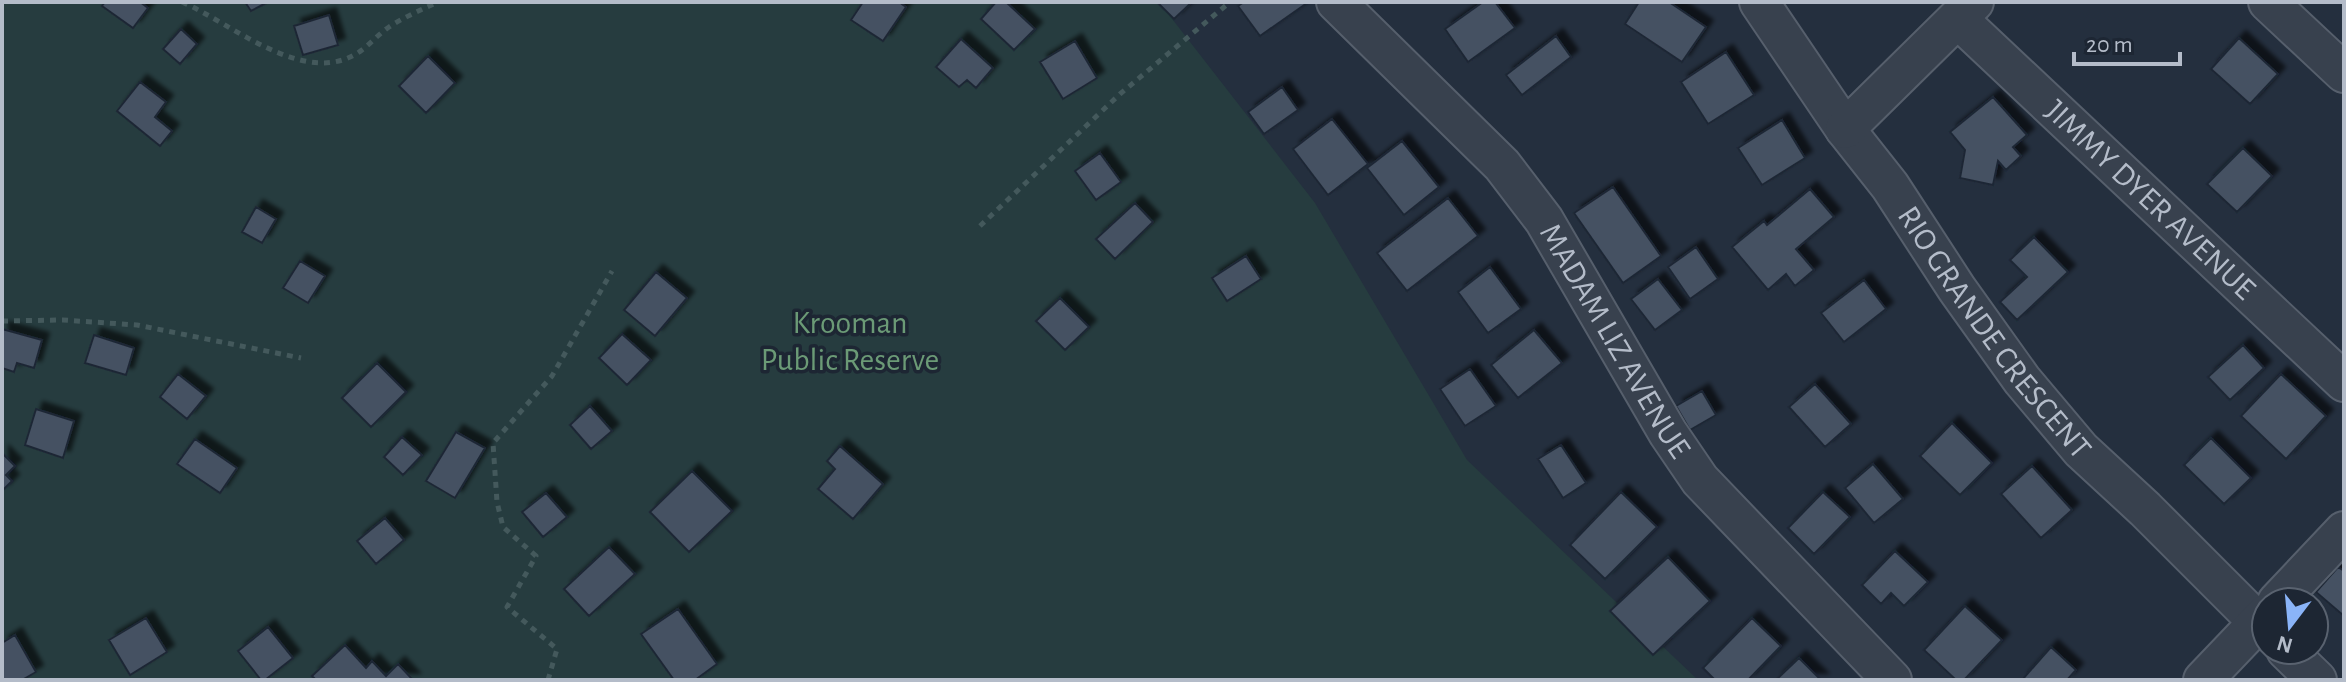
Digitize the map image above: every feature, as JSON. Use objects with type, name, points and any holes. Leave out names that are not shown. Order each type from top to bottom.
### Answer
[{"type":"street","name":"MADAM LIZ AVENUE","points":[[1336,2],[1502,165],[1544,220],[1668,433],[1700,480],[1892,680]]},
{"type":"street","name":"RIO GRANDE CRESCENT","points":[[1759,2],[1845,129],[1890,186],[1957,289],[2022,380],[2081,450],[2250,602]]},
{"type":"street","points":[[2268,2],[2344,73]]},
{"type":"street","points":[[1845,129],[1966,10]]},
{"type":"street","name":"JIMMY DYER AVENUE","points":[[1966,10],[2344,382]]},
{"type":"street","points":[[2295,586],[2344,531]]},
{"type":"street","points":[[2203,680],[2250,634]]},
{"type":"street","points":[[2303,666],[2317,680]]},
{"type":"path","points":[[182,2],[210,14],[266,48],[301,63],[333,63],[356,55],[387,28],[438,2]]},
{"type":"path","points":[[980,226],[1120,94],[1230,2]]},
{"type":"path","points":[[548,680],[557,649],[507,607],[536,556],[503,527],[497,502],[493,443],[552,376],[612,271]]},
{"type":"path","points":[[2,321],[63,320],[137,325],[301,358]]},
{"type":"green space","name":"Krooman Public Reserve","points":[[2,2],[1159,2],[1315,203],[1467,460],[1698,680],[2,680]]},
{"type":"building","points":[[105,2],[140,2],[148,8],[133,28],[102,6]]},
{"type":"building","points":[[245,2],[268,2],[251,11]]},
{"type":"building","points":[[863,2],[899,2],[906,7],[883,41],[851,20]]},
{"type":"building","points":[[996,2],[1006,2],[1035,29],[1014,50],[981,19]]},
{"type":"building","points":[[1157,2],[1192,2],[1174,19]]},
{"type":"building","points":[[1244,2],[1307,3],[1260,36],[1238,6]]},
{"type":"building","points":[[1483,2],[1495,2],[1515,28],[1468,62],[1445,29]]},
{"type":"building","points":[[1639,2],[1669,2],[1706,27],[1682,62],[1625,24]]},
{"type":"building","points":[[329,15],[338,45],[303,55],[294,26]]},
{"type":"building","points":[[181,29],[197,44],[180,64],[163,49]]},
{"type":"building","points":[[1556,36],[1571,57],[1522,95],[1506,75]]},
{"type":"building","points":[[2239,38],[2278,74],[2250,104],[2211,69]]},
{"type":"building","points":[[961,39],[993,68],[976,88],[967,80],[959,87],[936,67]]},
{"type":"building","points":[[1075,41],[1097,78],[1063,99],[1040,62]]},
{"type":"building","points":[[1726,52],[1754,95],[1708,124],[1681,82]]},
{"type":"building","points":[[428,56],[455,83],[426,113],[399,86]]},
{"type":"building","points":[[140,82],[166,102],[155,117],[172,131],[160,146],[117,111]]},
{"type":"building","points":[[1282,87],[1298,110],[1264,134],[1248,112]]},
{"type":"building","points":[[1993,97],[2027,135],[2013,147],[2021,156],[2006,170],[1998,161],[1993,185],[1960,178],[1965,150],[1950,132]]},
{"type":"building","points":[[1332,119],[1368,164],[1328,195],[1293,149]]},
{"type":"building","points":[[1782,120],[1805,158],[1762,185],[1738,148]]},
{"type":"building","points":[[1402,141],[1439,187],[1404,215],[1367,168]]},
{"type":"building","points":[[2243,148],[2272,176],[2237,212],[2207,184]]},
{"type":"building","points":[[1100,153],[1121,182],[1096,200],[1075,171]]},
{"type":"building","points":[[1613,187],[1661,256],[1623,283],[1574,213]]},
{"type":"building","points":[[1810,189],[1834,217],[1796,249],[1814,270],[1795,286],[1786,274],[1768,290],[1732,247],[1764,221],[1767,225]]},
{"type":"building","points":[[1448,198],[1478,236],[1407,291],[1377,253]]},
{"type":"building","points":[[1135,203],[1153,222],[1115,259],[1096,239]]},
{"type":"building","points":[[256,207],[276,219],[262,243],[242,232]]},
{"type":"building","points":[[2034,237],[2068,272],[2017,320],[2000,302],[2027,277],[2010,260]]},
{"type":"building","points":[[1696,247],[1718,279],[1690,299],[1668,267]]},
{"type":"building","points":[[1246,256],[1261,279],[1227,301],[1212,278]]},
{"type":"building","points":[[300,261],[325,276],[308,303],[283,288]]},
{"type":"building","points":[[1490,267],[1521,309],[1488,333],[1458,292]]},
{"type":"building","points":[[656,272],[687,298],[655,336],[624,310]]},
{"type":"building","points":[[1658,279],[1682,310],[1655,330],[1631,299]]},
{"type":"building","points":[[1864,280],[1886,309],[1844,342],[1821,313]]},
{"type":"building","points":[[1060,298],[1089,327],[1065,350],[1036,321]]},
{"type":"building","points":[[2,329],[42,340],[34,368],[17,363],[14,372],[2,368]]},
{"type":"building","points":[[1534,330],[1562,363],[1518,398],[1491,365]]},
{"type":"building","points":[[622,334],[651,360],[627,385],[599,358]]},
{"type":"building","points":[[94,335],[134,348],[126,375],[85,363]]},
{"type":"building","points":[[2243,345],[2264,368],[2230,400],[2208,377]]},
{"type":"building","points":[[377,363],[406,392],[371,427],[342,398]]},
{"type":"building","points":[[1470,369],[1496,406],[1465,426],[1440,389]]},
{"type":"building","points":[[178,374],[206,396],[187,419],[160,397]]},
{"type":"building","points":[[2281,374],[2326,416],[2286,459],[2241,416]]},
{"type":"building","points":[[1815,384],[1851,424],[1825,447],[1789,407]]},
{"type":"building","points":[[1702,391],[1716,415],[1690,430],[1676,406]]},
{"type":"building","points":[[590,406],[612,431],[591,449],[570,425]]},
{"type":"building","points":[[36,409],[74,421],[63,458],[25,445]]},
{"type":"building","points":[[1952,423],[1992,463],[1960,495],[1920,456]]},
{"type":"building","points":[[456,432],[485,448],[455,498],[426,481]]},
{"type":"building","points":[[402,437],[422,455],[403,475],[384,457]]},
{"type":"building","points":[[2211,438],[2251,478],[2224,504],[2184,465]]},
{"type":"building","points":[[195,439],[237,468],[220,493],[177,464]]},
{"type":"building","points":[[1561,445],[1586,483],[1563,498],[1538,459]]},
{"type":"building","points":[[840,446],[883,484],[853,519],[818,489],[835,469],[827,461]]},
{"type":"building","points":[[2,453],[15,466],[6,475],[12,481],[2,491]]},
{"type":"building","points":[[1873,464],[1903,499],[1874,523],[1845,488]]},
{"type":"building","points":[[2032,466],[2072,510],[2041,538],[2001,494]]},
{"type":"building","points":[[692,471],[732,511],[689,552],[650,512]]},
{"type":"building","points":[[1621,492],[1657,527],[1605,579],[1570,545]]},
{"type":"building","points":[[1823,492],[1850,517],[1814,554],[1788,528]]},
{"type":"building","points":[[546,493],[567,517],[543,537],[522,512]]},
{"type":"building","points":[[385,518],[404,540],[376,564],[357,541]]},
{"type":"building","points":[[609,547],[635,574],[589,616],[564,589]]},
{"type":"building","points":[[1895,551],[1928,582],[1904,606],[1891,593],[1881,604],[1862,585]]},
{"type":"building","points":[[1668,557],[1710,601],[1653,655],[1610,611]]},
{"type":"building","points":[[2338,567],[2344,571],[2344,616],[2330,604],[2330,586],[2321,586]]},
{"type":"building","points":[[1965,606],[2002,640],[1964,680],[1956,680],[1924,650]]},
{"type":"building","points":[[678,609],[717,664],[695,680],[674,680],[641,634]]},
{"type":"building","points":[[146,618],[167,652],[130,675],[109,640]]},
{"type":"building","points":[[1752,618],[1781,646],[1748,680],[1715,680],[1703,668]]},
{"type":"building","points":[[268,627],[293,658],[261,680],[238,651]]},
{"type":"building","points":[[15,635],[36,672],[22,680],[2,680],[2,643]]},
{"type":"building","points":[[345,645],[366,668],[372,661],[386,676],[398,664],[413,680],[316,680],[312,676]]},
{"type":"building","points":[[2051,647],[2076,670],[2067,680],[2022,680]]},
{"type":"building","points":[[1799,658],[1821,680],[1776,680]]}]
